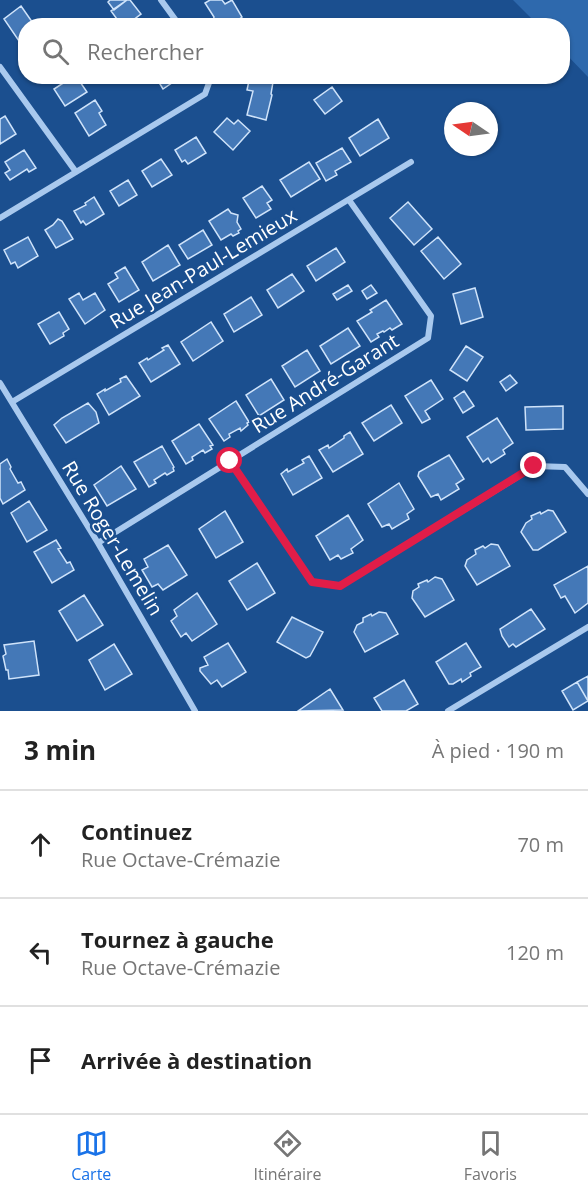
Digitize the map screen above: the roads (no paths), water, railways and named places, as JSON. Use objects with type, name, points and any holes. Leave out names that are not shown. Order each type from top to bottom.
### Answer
[{"type":"street","points":[[161,0],[174,18]]},
{"type":"street","points":[[0,67],[76,172]]},
{"type":"street","points":[[0,218],[205,94],[209,84]]},
{"type":"street","name":"Rue Jean-Paul-Lemieux","points":[[12,402],[411,162]]},
{"type":"street","name":"Rue André-Garant","points":[[98,543],[428,338],[431,316],[349,200]]},
{"type":"street","name":"Rue Roger-Lemelin","points":[[0,383],[98,543],[195,711]]},
{"type":"street","points":[[230,461],[312,582],[340,586],[534,466],[565,467],[588,494]]},
{"type":"street","points":[[448,711],[588,627]]}]
